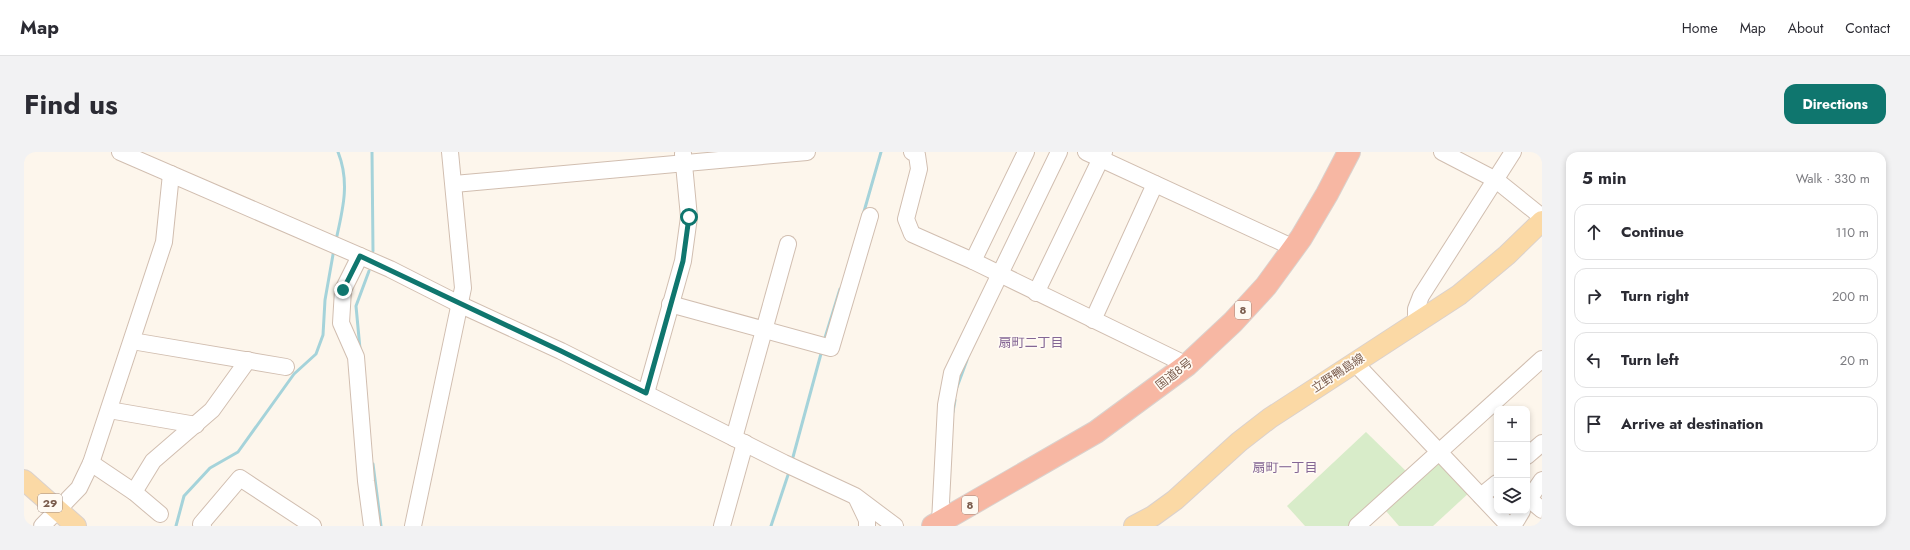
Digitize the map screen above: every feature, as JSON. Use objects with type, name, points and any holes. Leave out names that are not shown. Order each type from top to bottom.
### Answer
[{"type":"highway","name":"国道8号","points":[[936,524],[1096,432],[1187,365],[1233,322],[1261,291],[1294,248],[1327,194],[1349,152]]},
{"type":"main road","name":"立野鴨島線","points":[[1134,526],[1154,516],[1175,500],[1239,442],[1270,418],[1354,362],[1416,325],[1459,295],[1507,255],[1542,221]]},
{"type":"main road","name":"29","points":[[24,480],[76,526]]},
{"type":"street","points":[[120,152],[360,256],[561,351],[740,441],[855,496],[895,526]]},
{"type":"street","points":[[413,526],[461,305],[463,288],[450,152]]},
{"type":"street","points":[[454,184],[688,160],[807,152]]},
{"type":"street","points":[[912,152],[917,155],[919,169],[906,219],[912,234],[973,261],[1036,293],[1187,365]]},
{"type":"street","points":[[973,261],[1026,152]]},
{"type":"street","points":[[936,524],[946,405],[952,373],[1059,152]]},
{"type":"street","points":[[1442,152],[1496,180],[1542,217]]},
{"type":"street","points":[[1416,325],[1416,309],[1421,296],[1513,152]]},
{"type":"street","points":[[1036,293],[1097,154],[1155,184],[1294,248]]},
{"type":"street","points":[[646,393],[683,261],[689,217],[688,160]]},
{"type":"street","points":[[42,526],[79,488],[91,463],[164,242],[171,174]]},
{"type":"street","points":[[1092,320],[1155,184]]},
{"type":"street","points":[[670,304],[831,348],[870,216]]},
{"type":"street","points":[[722,526],[764,329],[788,244]]},
{"type":"street","points":[[360,256],[343,290],[341,323],[356,356],[366,481],[372,526]]},
{"type":"street","points":[[132,341],[286,367]]},
{"type":"street","points":[[1357,526],[1437,452],[1542,359]]},
{"type":"street","points":[[134,492],[153,462],[212,410],[248,360]]},
{"type":"street","points":[[1354,362],[1437,452],[1509,526]]},
{"type":"street","points":[[109,410],[196,425]]},
{"type":"street","points":[[1530,453],[1542,443]]},
{"type":"street","points":[[91,463],[134,492],[160,514]]},
{"type":"street","points":[[203,526],[201,524],[240,478],[313,526]]},
{"type":"street","points":[[1530,498],[1542,480]]},
{"type":"street","points":[[1481,496],[1494,485]]},
{"type":"street","points":[[855,496],[867,520],[867,526]]},
{"type":"street","points":[[1530,506],[1542,510]]},
{"type":"street","points":[[1513,526],[1520,514]]},
{"type":"green space","points":[[1366,432],[1410,475],[1356,526],[1305,526],[1287,506]]},
{"type":"green space","points":[[1441,460],[1471,491],[1433,526],[1399,526],[1386,511]]},
{"type":"waterway","points":[[336,240],[344,196],[344,174],[338,152]]},
{"type":"waterway","points":[[372,152],[373,251]]},
{"type":"waterway","points":[[863,215],[881,152]]},
{"type":"waterway","points":[[176,526],[184,496],[210,468],[238,452],[294,374],[316,354],[323,335],[325,300],[334,249]]},
{"type":"waterway","points":[[360,349],[356,306],[369,271]]},
{"type":"waterway","points":[[824,341],[840,289]]},
{"type":"waterway","points":[[793,457],[822,350]]},
{"type":"waterway","points":[[957,387],[967,360]]},
{"type":"waterway","points":[[953,412],[955,400]]},
{"type":"waterway","points":[[373,464],[381,526]]},
{"type":"waterway","points":[[771,526],[788,475]]},
{"type":"district","name":"扇町二丁目","points":[[1031,342]]},
{"type":"district","name":"扇町一丁目","points":[[1285,467]]},
{"type":"route","points":[[343,290],[360,256],[390,269],[461,305],[561,351],[646,393],[683,261],[689,217]]}]
